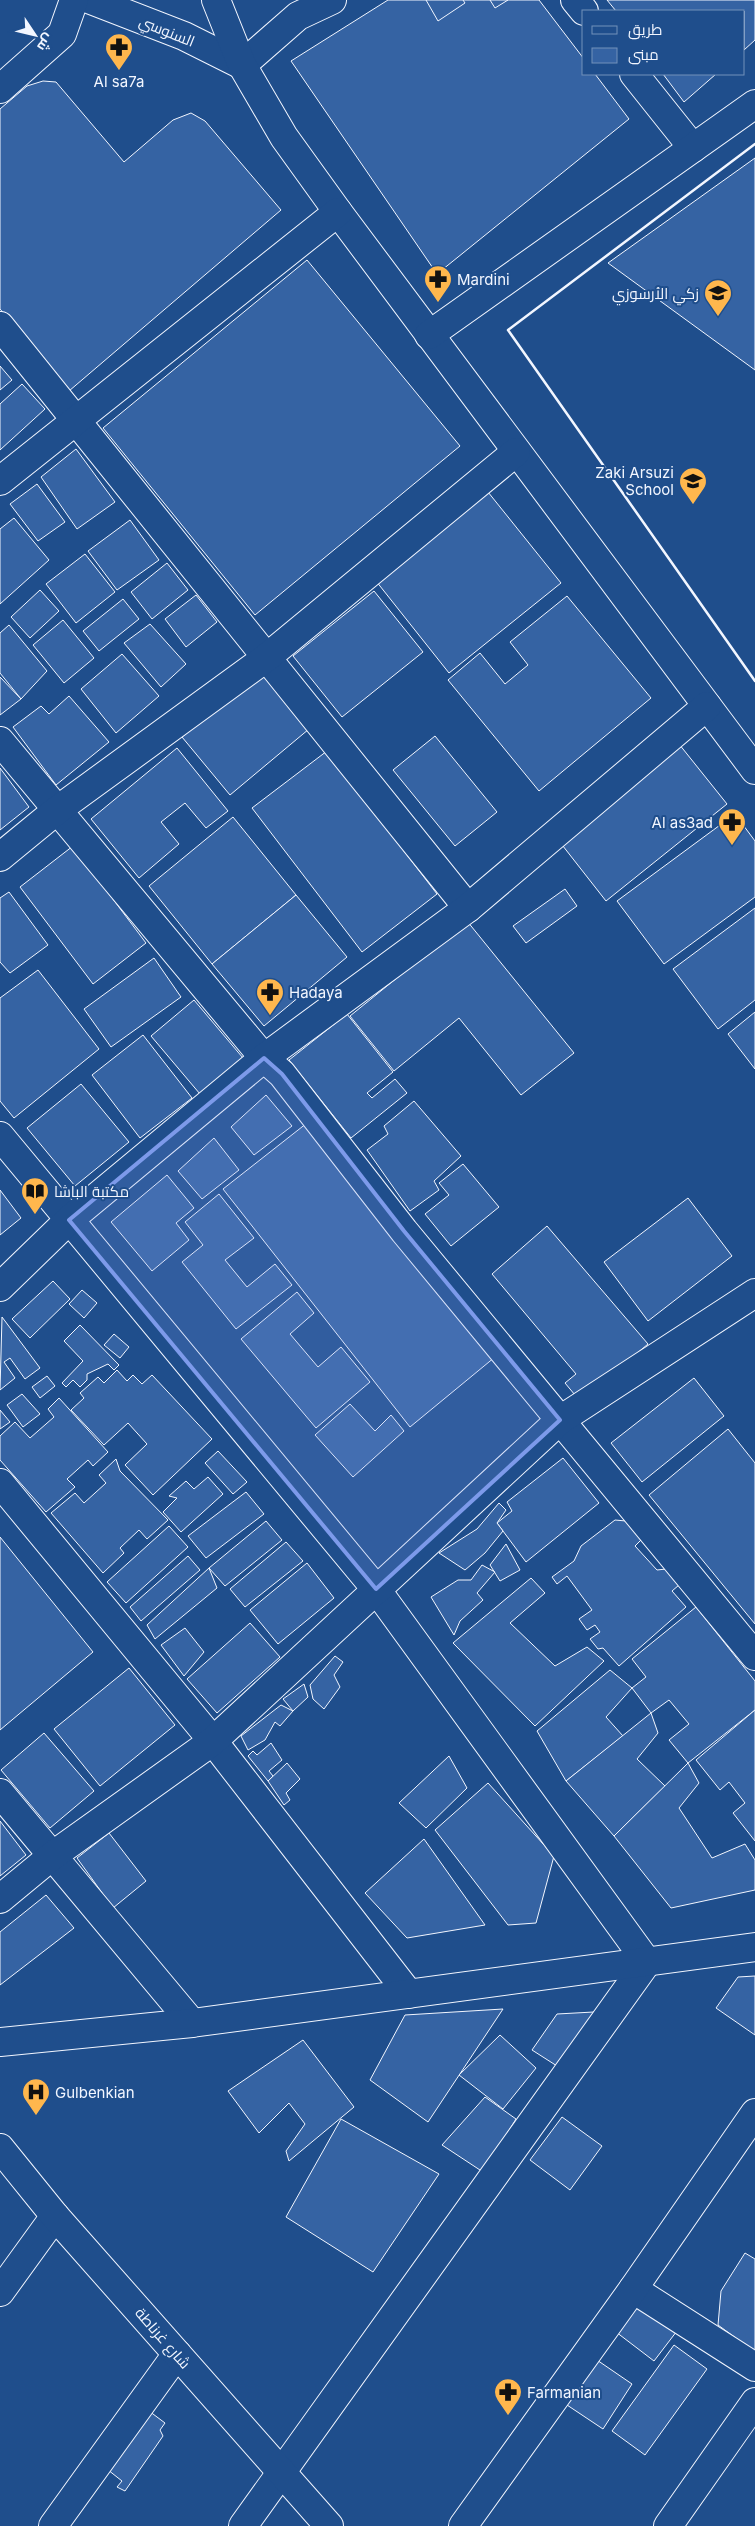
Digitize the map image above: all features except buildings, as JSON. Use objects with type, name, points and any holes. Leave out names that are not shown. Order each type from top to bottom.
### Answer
[{"type":"street","points":[[0,88],[62,34],[74,0]]},
{"type":"street","name":"السنوسي","points":[[91,0],[184,36],[242,65]]},
{"type":"street","points":[[216,0],[242,65],[284,137],[516,452],[755,770]]},
{"type":"street","points":[[242,65],[298,16],[332,0]]},
{"type":"street","points":[[575,0],[583,10]]},
{"type":"street","points":[[635,75],[693,148]]},
{"type":"street","points":[[429,335],[755,104]]},
{"type":"street","points":[[0,481],[338,212]]},
{"type":"street","points":[[0,326],[468,908]]},
{"type":"street","points":[[0,857],[56,811],[266,658],[516,452]]},
{"type":"street","points":[[0,1287],[69,1220],[264,1058],[468,908],[707,706]]},
{"type":"street","points":[[0,741],[56,811],[264,1058],[282,1074],[404,1231],[755,1656]]},
{"type":"street","points":[[0,1136],[376,1589],[647,1962]]},
{"type":"street","points":[[0,1899],[52,1856],[213,1741],[560,1420],[755,1293]]},
{"type":"street","points":[[0,1483],[213,1741],[409,1994]]},
{"type":"street","points":[[0,1793],[192,2023]]},
{"type":"street","points":[[0,2042],[192,2023],[755,1947]]},
{"type":"street","points":[[243,2526],[647,1962]]},
{"type":"street","points":[[463,2526],[633,2289],[755,2113]]},
{"type":"street","name":"شارع غرناطة","points":[[0,2148],[55,2216],[329,2526]]},
{"type":"street","points":[[0,2292],[55,2216]]},
{"type":"street","points":[[633,2289],[755,2367]]},
{"type":"street","points":[[53,2526],[177,2354]]},
{"type":"street","points":[[668,2526],[755,2402]]},
{"type":"highlighted area","points":[[264,1058],[282,1074],[404,1231],[560,1420],[376,1589],[69,1220]]},
{"type":"wall","points":[[755,144],[508,330],[755,681]]},
{"type":"place","name":"Al sa7a","points":[[119,71]]},
{"type":"place","name":"Mardini","points":[[438,303]]},
{"type":"place","name":"زكي الأرسوزي","points":[[718,317]]},
{"type":"place","name":"Zaki Arsuzi School","points":[[693,505]]},
{"type":"place","name":"Al as3ad","points":[[732,846]]},
{"type":"place","name":"Hadaya","points":[[270,1016]]},
{"type":"place","name":"مكتبة الباشا","points":[[35,1215]]},
{"type":"place","name":"Gulbenkian","points":[[36,2116]]},
{"type":"place","name":"Farmanian","points":[[508,2416]]}]
